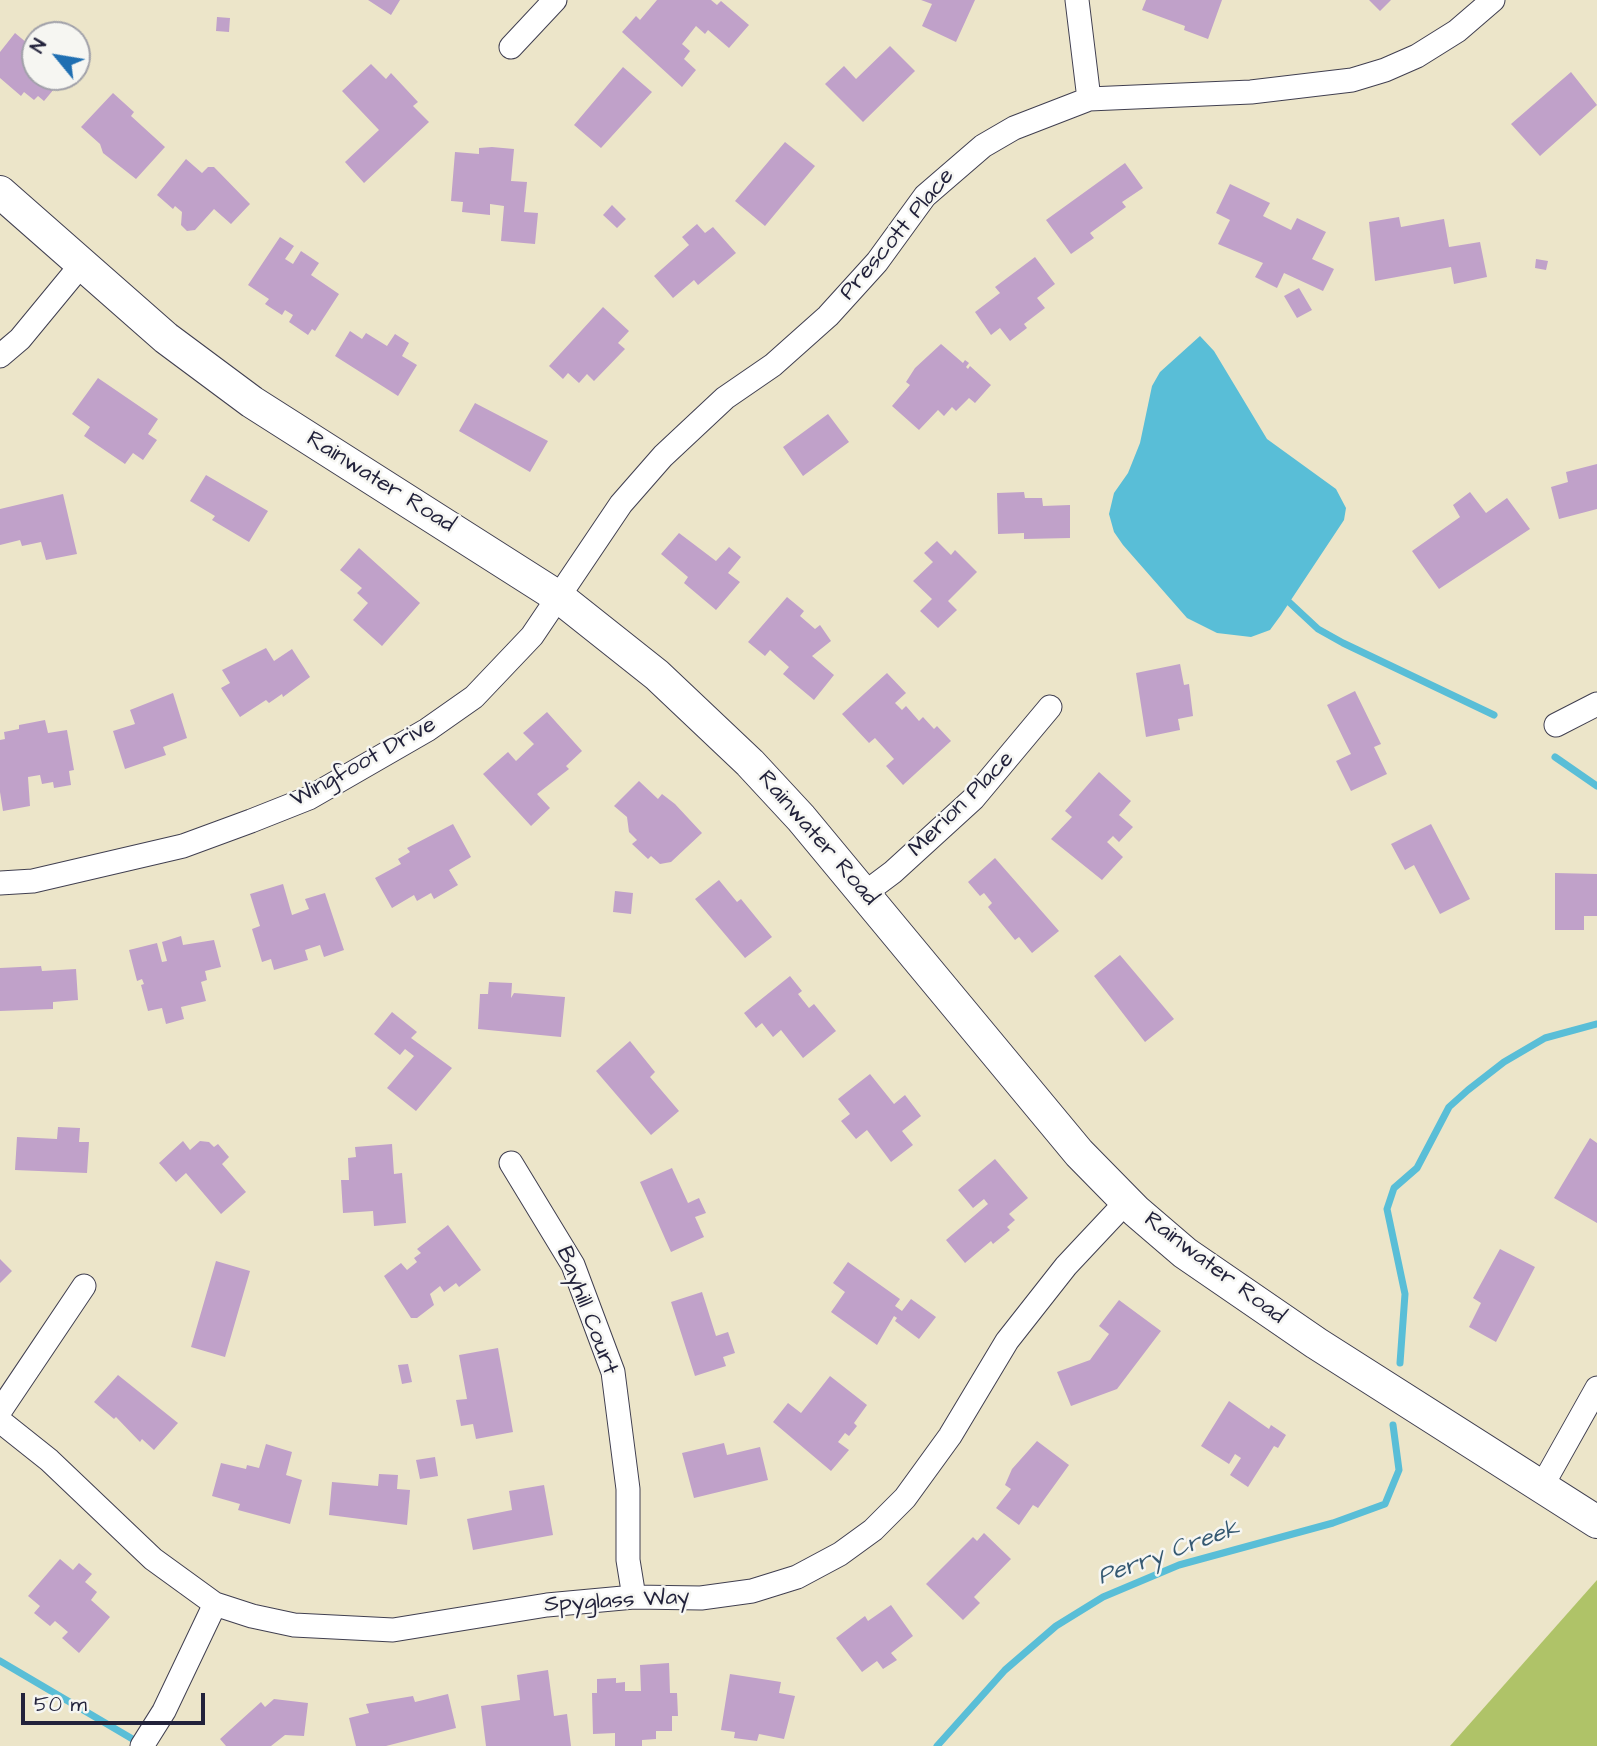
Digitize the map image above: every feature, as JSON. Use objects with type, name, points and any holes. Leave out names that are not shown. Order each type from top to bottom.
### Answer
[{"type":"street","points":[[511,47],[555,0]]},
{"type":"street","points":[[1077,0],[1089,99]]},
{"type":"street","name":"Prescott Place","points":[[560,598],[587,552],[621,504],[663,457],[725,398],[773,365],[828,316],[870,270],[925,196],[946,175],[983,146],[1014,128],[1089,99],[1251,92],[1352,80],[1417,56],[1457,31],[1493,0]]},
{"type":"street","name":"Rainwater Road","points":[[0,192],[166,338],[251,402],[560,598],[657,675],[709,722],[784,799],[1079,1153],[1185,1253],[1267,1311],[1597,1521]]},
{"type":"street","points":[[0,356],[20,340],[81,265]]},
{"type":"street","name":"Wingfoot Drive","points":[[0,883],[33,881],[183,846],[309,798],[427,730],[474,697],[532,636],[560,598]]},
{"type":"street","points":[[1556,725],[1597,704]]},
{"type":"street","name":"Merion Place","points":[[865,893],[893,873],[972,799],[1050,707]]},
{"type":"street","name":"Bayhill Court","points":[[511,1163],[573,1265],[613,1372],[627,1476],[628,1560],[634,1597]]},
{"type":"street","name":"Spyglass Way","points":[[0,1422],[49,1460],[153,1559],[215,1604],[294,1625],[393,1630],[492,1612],[634,1597],[701,1598],[752,1591],[797,1577],[840,1554],[873,1530],[924,1475],[1007,1341],[1032,1308],[1066,1266],[1127,1201]]},
{"type":"street","points":[[0,1411],[84,1286]]},
{"type":"street","points":[[1542,1486],[1597,1388]]},
{"type":"street","points":[[142,1746],[164,1711],[215,1604]]},
{"type":"green space","points":[[1597,1580],[1597,1746],[1450,1746]]},
{"type":"water","points":[[1200,336],[1214,351],[1267,439],[1336,489],[1346,508],[1344,520],[1270,630],[1251,637],[1217,633],[1187,618],[1123,545],[1114,532],[1109,514],[1114,493],[1128,473],[1140,443],[1152,386],[1160,372]]},
{"type":"building","points":[[368,0],[400,0],[391,15]]},
{"type":"building","points":[[657,0],[711,0],[717,5],[721,1],[749,25],[729,48],[708,30],[705,34],[696,26],[682,44],[690,51],[684,59],[696,70],[682,87],[622,32],[636,16],[640,20]]},
{"type":"building","points":[[921,0],[975,0],[956,42],[922,26],[932,4]]},
{"type":"building","points":[[1146,0],[1222,0],[1208,39],[1184,30],[1185,26],[1142,10]]},
{"type":"building","points":[[1369,0],[1391,0],[1380,11]]},
{"type":"building","points":[[217,17],[230,18],[229,32],[216,31]]},
{"type":"building","points":[[15,33],[21,38],[21,91],[52,91],[44,101],[38,96],[34,100],[24,92],[21,96],[0,78],[0,52]]},
{"type":"building","points":[[890,46],[915,71],[863,122],[825,84],[844,66],[856,79]]},
{"type":"building","points":[[371,64],[386,79],[391,73],[418,102],[413,106],[429,122],[364,183],[345,162],[379,130],[342,91]]},
{"type":"building","points":[[623,67],[652,92],[601,148],[574,125]]},
{"type":"building","points":[[1571,72],[1597,105],[1540,156],[1511,124]]},
{"type":"building","points":[[113,93],[134,112],[131,116],[165,147],[136,179],[103,153],[100,144],[81,127]]},
{"type":"building","points":[[785,142],[815,166],[765,226],[735,201]]},
{"type":"building","points":[[479,148],[514,149],[511,181],[527,182],[524,212],[538,213],[535,244],[501,241],[504,206],[490,204],[490,215],[462,212],[463,202],[451,201],[455,152],[479,154]]},
{"type":"building","points":[[186,159],[202,173],[208,167],[214,167],[250,204],[231,224],[214,209],[195,230],[187,231],[181,225],[182,212],[175,206],[173,209],[157,195]]},
{"type":"building","points":[[1125,163],[1143,188],[1122,202],[1126,207],[1090,233],[1094,238],[1071,254],[1046,220]]},
{"type":"building","points":[[1230,184],[1270,203],[1263,216],[1291,230],[1297,218],[1326,232],[1312,259],[1334,269],[1323,291],[1284,273],[1277,288],[1255,277],[1263,263],[1218,244],[1230,220],[1216,213]]},
{"type":"building","points":[[612,205],[626,219],[617,228],[603,215]]},
{"type":"building","points":[[1399,217],[1401,227],[1444,219],[1449,247],[1480,242],[1487,277],[1454,284],[1451,267],[1375,281],[1369,222]]},
{"type":"building","points":[[697,224],[705,233],[713,227],[736,253],[698,285],[694,280],[673,298],[654,276],[689,245],[682,237]]},
{"type":"building","points":[[280,237],[294,246],[285,259],[293,264],[301,251],[319,263],[311,275],[339,294],[315,331],[312,329],[308,335],[289,322],[293,315],[285,310],[282,315],[265,304],[269,299],[248,285]]},
{"type":"building","points":[[1035,257],[1055,284],[1037,298],[1045,308],[1024,324],[1027,328],[1010,341],[1000,328],[991,335],[975,312],[1000,293],[995,287]]},
{"type":"building","points":[[1536,259],[1548,261],[1546,270],[1535,268]]},
{"type":"building","points":[[1299,288],[1312,310],[1297,318],[1284,296]]},
{"type":"building","points":[[603,307],[629,331],[618,343],[625,349],[594,381],[587,374],[579,383],[568,373],[563,379],[549,366]]},
{"type":"building","points":[[350,331],[362,339],[366,333],[387,346],[395,334],[409,343],[402,356],[417,365],[398,396],[335,356]]},
{"type":"building","points":[[941,344],[963,363],[965,360],[969,363],[966,367],[968,369],[970,366],[991,385],[975,403],[969,398],[956,411],[952,407],[944,416],[938,410],[919,430],[892,406],[910,385],[906,382],[915,368]]},
{"type":"building","points":[[98,378],[158,419],[148,434],[157,440],[143,460],[133,453],[125,464],[84,436],[90,427],[72,414]]},
{"type":"building","points":[[475,403],[548,441],[530,472],[459,431]]},
{"type":"building","points":[[828,414],[849,442],[803,476],[783,447]]},
{"type":"building","points":[[1597,464],[1597,509],[1559,519],[1551,487],[1568,482],[1566,472]]},
{"type":"building","points":[[206,475],[268,511],[249,542],[212,520],[215,516],[190,501]]},
{"type":"building","points":[[1024,492],[1025,498],[1042,498],[1043,506],[1070,505],[1070,538],[1024,539],[1024,533],[998,534],[997,493]]},
{"type":"building","points":[[1470,492],[1486,513],[1507,498],[1530,529],[1439,589],[1412,551],[1460,517],[1453,505]]},
{"type":"building","points":[[63,494],[77,554],[46,560],[41,542],[22,546],[20,540],[0,545],[0,509]]},
{"type":"building","points":[[679,533],[716,561],[729,547],[741,557],[728,573],[740,582],[716,610],[684,583],[688,577],[661,554]]},
{"type":"building","points":[[937,541],[951,555],[955,550],[977,572],[948,601],[957,610],[938,628],[920,611],[932,599],[913,581],[933,562],[924,553]]},
{"type":"building","points":[[359,548],[420,603],[382,646],[353,620],[368,603],[357,593],[362,588],[340,570]]},
{"type":"building","points":[[787,597],[804,611],[800,616],[815,629],[820,625],[831,641],[812,656],[834,675],[814,700],[783,674],[789,667],[770,650],[765,656],[748,642]]},
{"type":"building","points":[[266,648],[274,661],[292,649],[310,677],[283,697],[282,694],[269,703],[266,700],[240,717],[221,688],[230,683],[222,670]]},
{"type":"building","points":[[1180,664],[1184,685],[1189,684],[1193,716],[1178,719],[1180,730],[1146,737],[1136,673]]},
{"type":"building","points":[[887,673],[906,693],[895,703],[902,710],[906,706],[919,721],[923,717],[934,729],[937,726],[951,741],[903,785],[886,766],[894,759],[875,738],[869,743],[842,714]]},
{"type":"building","points":[[1355,691],[1381,744],[1374,747],[1387,774],[1351,791],[1336,761],[1351,754],[1327,705]]},
{"type":"building","points":[[173,693],[187,738],[163,747],[166,755],[125,769],[113,731],[135,724],[130,710]]},
{"type":"building","points":[[547,712],[582,751],[566,766],[569,769],[537,794],[550,808],[531,826],[483,774],[508,752],[516,761],[534,744],[523,733]]},
{"type":"building","points":[[45,720],[48,733],[67,730],[74,770],[69,771],[71,785],[54,788],[53,782],[42,784],[40,775],[28,777],[30,806],[3,811],[0,792],[0,740],[5,739],[4,732],[19,729],[19,725]]},
{"type":"building","points":[[1099,772],[1131,801],[1119,815],[1133,827],[1119,842],[1113,836],[1107,842],[1123,857],[1102,880],[1051,839],[1072,817],[1065,811]]},
{"type":"building","points":[[639,781],[658,799],[662,794],[675,804],[702,833],[671,862],[660,864],[651,856],[648,859],[632,844],[637,840],[629,832],[627,817],[614,806]]},
{"type":"building","points":[[453,824],[471,857],[449,870],[458,885],[434,899],[431,893],[417,901],[414,895],[392,908],[375,878],[401,864],[398,859],[410,852],[407,848]]},
{"type":"building","points":[[1431,824],[1470,899],[1440,914],[1414,865],[1405,870],[1391,844]]},
{"type":"building","points":[[995,858],[1059,931],[1032,953],[1019,937],[1015,940],[988,907],[992,903],[984,893],[980,896],[968,882]]},
{"type":"building","points":[[1555,873],[1597,874],[1597,916],[1584,916],[1584,930],[1555,930]]},
{"type":"building","points":[[719,880],[737,902],[741,899],[772,937],[745,958],[695,899]]},
{"type":"building","points":[[283,884],[292,915],[309,909],[305,899],[325,893],[344,950],[324,957],[320,945],[305,950],[308,960],[274,970],[271,959],[262,962],[252,929],[260,926],[250,894]]},
{"type":"building","points":[[615,891],[633,893],[631,914],[613,912]]},
{"type":"building","points":[[181,936],[183,945],[214,940],[221,967],[205,971],[207,980],[201,982],[206,1001],[181,1007],[184,1019],[166,1024],[162,1008],[148,1011],[141,985],[144,984],[142,979],[137,981],[129,950],[157,943],[162,962],[167,961],[162,942]]},
{"type":"building","points":[[1120,955],[1174,1019],[1145,1042],[1094,976]]},
{"type":"building","points":[[41,966],[42,971],[76,969],[78,1000],[53,1002],[53,1009],[0,1011],[0,968]]},
{"type":"building","points":[[790,976],[802,991],[798,994],[809,1008],[814,1004],[836,1031],[803,1058],[781,1030],[773,1037],[762,1023],[756,1028],[744,1013]]},
{"type":"building","points":[[489,982],[512,983],[511,998],[514,993],[565,997],[561,1037],[478,1029],[480,994],[488,994]]},
{"type":"building","points":[[392,1012],[417,1032],[411,1038],[452,1068],[416,1111],[387,1088],[414,1056],[405,1049],[400,1055],[374,1034]]},
{"type":"building","points":[[630,1041],[655,1072],[650,1077],[679,1111],[651,1135],[596,1071]]},
{"type":"building","points":[[870,1074],[894,1104],[905,1095],[921,1116],[902,1131],[913,1145],[891,1162],[867,1130],[856,1139],[841,1121],[850,1114],[838,1099]]},
{"type":"building","points":[[58,1127],[80,1128],[79,1142],[89,1142],[87,1173],[15,1170],[17,1137],[57,1139]]},
{"type":"building","points":[[1590,1138],[1597,1143],[1597,1223],[1554,1198]]},
{"type":"building","points":[[183,1141],[190,1150],[200,1141],[209,1142],[214,1147],[218,1144],[229,1157],[222,1164],[246,1192],[221,1214],[186,1173],[176,1182],[159,1163]]},
{"type":"building","points":[[392,1144],[394,1174],[402,1173],[406,1223],[374,1226],[373,1211],[343,1213],[341,1180],[349,1180],[348,1158],[356,1157],[355,1147]]},
{"type":"building","points":[[995,1159],[1028,1198],[1009,1214],[1015,1220],[1007,1227],[1010,1230],[993,1244],[991,1241],[965,1263],[946,1240],[988,1204],[984,1199],[973,1208],[958,1190]]},
{"type":"building","points":[[672,1168],[688,1203],[699,1198],[706,1213],[695,1217],[704,1237],[671,1252],[640,1182]]},
{"type":"building","points":[[448,1225],[481,1270],[459,1287],[456,1283],[444,1292],[440,1286],[430,1294],[434,1305],[417,1318],[411,1318],[384,1276],[401,1263],[407,1270],[417,1262],[414,1258],[421,1253],[417,1249]]},
{"type":"building","points":[[1500,1249],[1535,1267],[1496,1342],[1469,1327],[1481,1303],[1473,1298]]},
{"type":"building","points":[[0,1259],[12,1271],[0,1283]]},
{"type":"building","points":[[216,1261],[250,1271],[225,1357],[191,1347]]},
{"type":"building","points":[[848,1262],[900,1299],[895,1306],[902,1311],[911,1299],[936,1317],[919,1339],[895,1321],[897,1318],[894,1316],[877,1345],[831,1312],[845,1292],[833,1283]]},
{"type":"building","points":[[702,1292],[716,1336],[728,1332],[735,1353],[723,1357],[726,1366],[695,1376],[671,1302]]},
{"type":"building","points":[[1119,1300],[1161,1331],[1117,1389],[1071,1406],[1057,1372],[1090,1360],[1109,1334],[1099,1326]]},
{"type":"building","points":[[498,1348],[513,1432],[476,1439],[473,1424],[461,1426],[456,1400],[467,1399],[459,1355]]},
{"type":"building","points":[[408,1364],[412,1382],[402,1384],[398,1365]]},
{"type":"building","points":[[118,1375],[178,1423],[154,1450],[142,1439],[140,1442],[116,1417],[114,1419],[94,1402]]},
{"type":"building","points":[[830,1376],[867,1405],[854,1423],[857,1426],[849,1436],[845,1433],[838,1442],[849,1450],[831,1471],[773,1422],[788,1403],[801,1413]]},
{"type":"building","points":[[1229,1401],[1269,1429],[1271,1425],[1286,1435],[1278,1448],[1274,1446],[1248,1487],[1230,1475],[1241,1458],[1235,1454],[1229,1464],[1201,1446]]},
{"type":"building","points":[[1037,1441],[1069,1465],[1038,1508],[1033,1505],[1019,1525],[996,1508],[1011,1489],[1005,1485],[1012,1469]]},
{"type":"building","points":[[724,1443],[727,1455],[760,1447],[768,1480],[694,1498],[682,1453]]},
{"type":"building","points":[[266,1444],[292,1452],[286,1475],[302,1480],[290,1524],[238,1510],[240,1504],[212,1496],[221,1463],[246,1469],[247,1465],[259,1468]]},
{"type":"building","points":[[435,1457],[438,1476],[420,1479],[416,1460]]},
{"type":"building","points":[[379,1474],[398,1475],[397,1489],[410,1490],[407,1525],[329,1515],[332,1482],[378,1486]]},
{"type":"building","points":[[544,1485],[553,1535],[473,1550],[467,1519],[512,1510],[509,1491]]},
{"type":"building","points":[[984,1533],[1011,1559],[974,1597],[980,1603],[963,1620],[926,1584],[973,1537],[977,1541]]},
{"type":"building","points":[[60,1559],[73,1570],[79,1563],[92,1574],[85,1582],[97,1592],[91,1600],[110,1617],[79,1653],[62,1638],[68,1632],[55,1621],[50,1626],[34,1613],[40,1606],[28,1596]]},
{"type":"building","points":[[891,1605],[913,1636],[891,1653],[897,1660],[883,1669],[877,1661],[862,1672],[836,1638],[865,1616],[868,1621]]},
{"type":"building","points":[[669,1663],[670,1693],[677,1693],[678,1716],[672,1716],[672,1731],[656,1731],[656,1739],[642,1740],[642,1746],[615,1746],[615,1733],[593,1734],[592,1693],[597,1693],[597,1679],[616,1678],[616,1683],[625,1682],[625,1691],[641,1691],[640,1665]]},
{"type":"building","points":[[548,1670],[554,1716],[567,1714],[571,1746],[486,1746],[481,1706],[520,1700],[517,1675]]},
{"type":"building","points":[[730,1674],[781,1682],[779,1693],[795,1696],[784,1739],[759,1734],[757,1741],[734,1738],[735,1732],[721,1730]]},
{"type":"building","points":[[448,1694],[456,1728],[386,1746],[356,1746],[349,1718],[369,1713],[366,1704],[413,1696],[415,1702]]},
{"type":"building","points":[[274,1699],[308,1703],[304,1736],[285,1735],[271,1746],[226,1746],[220,1739],[261,1702],[265,1707]]},
{"type":"waterway","points":[[1289,602],[1318,629],[1343,643],[1494,715]]},
{"type":"waterway","points":[[1555,757],[1597,786]]},
{"type":"waterway","name":"Perry Creek","points":[[1400,1363],[1405,1294],[1387,1209],[1394,1188],[1417,1168],[1449,1107],[1468,1090],[1504,1062],[1545,1038],[1597,1024]]},
{"type":"waterway","name":"Perry Creek","points":[[937,1746],[1005,1670],[1056,1626],[1103,1597],[1179,1565],[1333,1523],[1385,1504],[1399,1470],[1393,1425]]},
{"type":"waterway","points":[[0,1661],[141,1744]]}]
